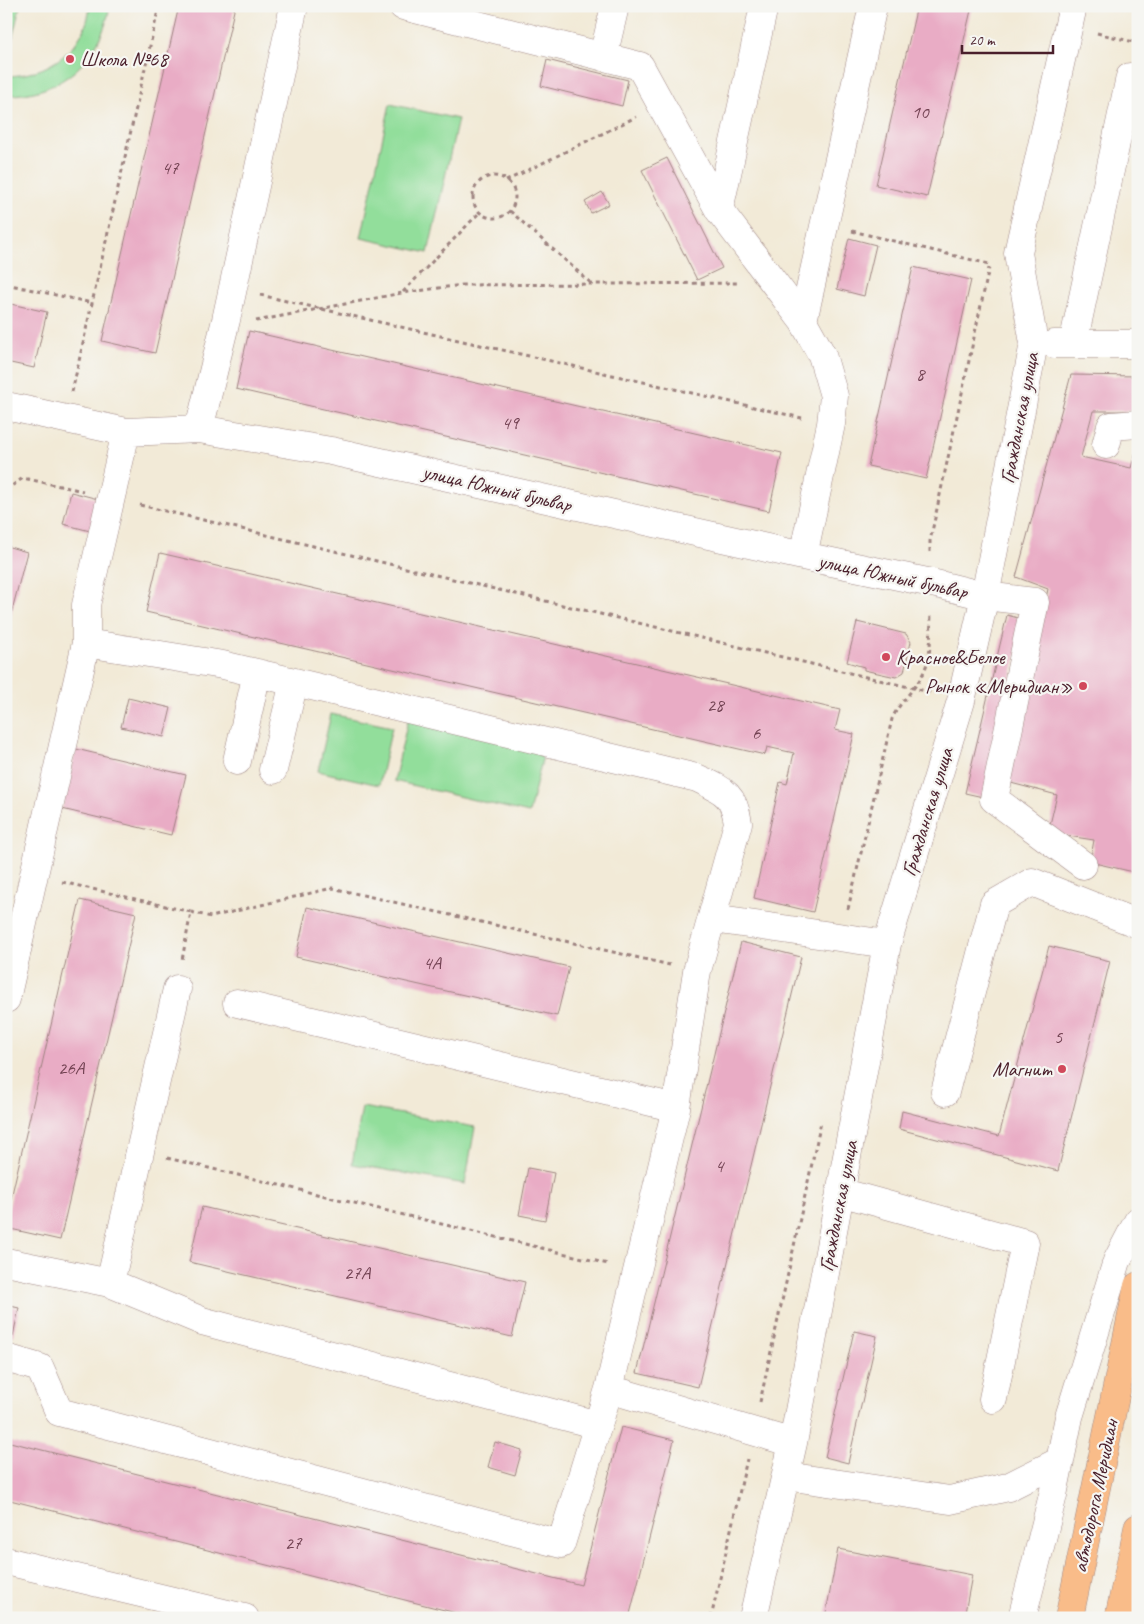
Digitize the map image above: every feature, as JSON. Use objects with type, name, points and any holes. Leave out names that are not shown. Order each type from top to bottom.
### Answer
[{"type":"main road","name":"автодорога Меридиан","points":[[1070,1618],[1138,1286]]},
{"type":"main road","points":[[1126,1610],[1138,1528]]},
{"type":"street","points":[[199,429],[226,320],[294,6]]},
{"type":"street","points":[[403,6],[640,66],[719,210],[803,321],[822,355],[834,396],[832,424],[803,556]]},
{"type":"street","points":[[603,57],[615,6]]},
{"type":"street","points":[[719,210],[764,6]]},
{"type":"street","points":[[803,321],[873,6]]},
{"type":"street","name":"Гражданская улица","points":[[753,1618],[793,1443],[887,944],[961,700],[985,596],[1034,343],[1018,253],[1070,16]]},
{"type":"street","points":[[1073,344],[1130,77]]},
{"type":"street","points":[[1034,343],[1138,344]]},
{"type":"street","name":"улица Южный бульвар","points":[[6,406],[126,432],[199,429],[331,451],[985,596],[1034,602],[994,799],[1083,865]]},
{"type":"street","points":[[1106,445],[1111,426],[1138,424]]},
{"type":"street","points":[[6,999],[86,643],[86,605],[126,432]]},
{"type":"street","points":[[6,1358],[40,1368],[59,1412],[561,1544],[609,1389],[676,1108],[697,971],[738,823],[736,806],[723,790],[697,778],[257,673],[86,643]]},
{"type":"street","points":[[237,761],[257,673]]},
{"type":"street","points":[[273,770],[294,682]]},
{"type":"street","points":[[945,1092],[994,904],[1032,882],[1138,924]]},
{"type":"street","points":[[712,918],[887,944]]},
{"type":"street","points":[[110,1283],[177,989]]},
{"type":"street","points":[[236,1003],[676,1108]]},
{"type":"street","points":[[840,1192],[1025,1243],[993,1399]]},
{"type":"street","points":[[1022,1618],[1069,1417],[1117,1261],[1138,1220]]},
{"type":"street","points":[[6,1262],[110,1283],[202,1321],[598,1425]]},
{"type":"street","points":[[609,1389],[793,1443]]},
{"type":"street","points":[[786,1476],[950,1500],[1008,1487],[1060,1460]]},
{"type":"street","points":[[6,1561],[245,1618]]},
{"type":"path","points":[[66,419],[159,6]]},
{"type":"path","points":[[1070,16],[1138,43]]},
{"type":"path","points":[[506,181],[660,105]]},
{"type":"path","points":[[493,177],[506,181],[514,192],[513,206],[510,211],[498,218],[485,217],[479,212],[473,200],[473,193],[480,181],[493,177]]},
{"type":"path","points":[[510,211],[593,285]]},
{"type":"path","points":[[402,293],[479,212]]},
{"type":"path","points":[[824,224],[990,264]]},
{"type":"path","points":[[842,937],[892,719],[900,702],[914,688],[925,669],[928,655],[932,583],[930,541],[992,255]]},
{"type":"path","points":[[226,320],[243,324],[402,293],[462,285],[774,282]]},
{"type":"path","points":[[6,284],[92,303]]},
{"type":"path","points":[[233,288],[832,424]]},
{"type":"path","points":[[6,490],[23,478],[961,700]]},
{"type":"path","points":[[34,876],[211,917],[332,888],[697,971]]},
{"type":"path","points":[[177,989],[191,912]]},
{"type":"path","points":[[711,1618],[822,1120]]},
{"type":"path","points":[[140,1152],[637,1271]]},
{"type":"green space","points":[[6,6],[20,6],[6,65]]},
{"type":"green space","points":[[90,6],[110,6],[98,42],[88,58],[61,81],[44,89],[26,94],[6,95],[6,76],[21,75],[50,65],[72,47],[81,35],[87,21]]},
{"type":"green space","points":[[390,104],[458,119],[428,253],[361,238]]},
{"type":"green space","points":[[331,714],[392,727],[379,785],[318,771]]},
{"type":"green space","points":[[408,720],[544,752],[529,813],[394,781]]},
{"type":"green space","points":[[362,1107],[475,1127],[465,1184],[352,1164]]},
{"type":"building","points":[[179,6],[235,6],[155,353],[102,341]]},
{"type":"building","points":[[917,6],[972,6],[927,197],[876,185]]},
{"type":"building","points":[[547,60],[628,80],[622,106],[541,86]]},
{"type":"building","points":[[667,158],[722,268],[697,280],[642,170]]},
{"type":"building","points":[[602,192],[609,204],[591,213],[585,202]]},
{"type":"building","points":[[849,238],[876,245],[864,296],[837,289]]},
{"type":"building","points":[[913,267],[971,280],[926,479],[868,466]]},
{"type":"building","points":[[6,303],[47,312],[34,368],[6,362]]},
{"type":"building","points":[[249,331],[782,453],[769,511],[236,389]]},
{"type":"building","name":"Рынок «Меридиан»","points":[[1071,375],[1138,376],[1138,411],[1093,411],[1081,457],[1131,468],[1138,444],[1138,873],[1090,862],[1094,840],[1048,833],[1057,795],[1007,782],[1048,589],[1016,577]]},
{"type":"building","points":[[71,492],[98,499],[90,531],[63,524]]},
{"type":"building","points":[[6,546],[27,552],[7,630],[6,630]]},
{"type":"building","points":[[160,553],[840,710],[835,730],[854,734],[813,912],[754,898],[780,782],[787,784],[794,753],[767,747],[765,755],[146,612]]},
{"type":"building","points":[[1007,615],[1025,620],[983,797],[965,793]]},
{"type":"building","points":[[857,622],[906,634],[911,642],[904,672],[896,677],[864,670],[864,667],[847,662]]},
{"type":"building","points":[[128,698],[171,708],[164,737],[121,727]]},
{"type":"building","points":[[76,749],[186,775],[171,835],[62,809]]},
{"type":"building","points":[[80,900],[136,913],[60,1240],[6,1228],[6,1220]]},
{"type":"building","points":[[307,907],[569,967],[557,1016],[296,957]]},
{"type":"building","points":[[741,942],[801,957],[698,1387],[637,1373]]},
{"type":"building","points":[[1049,946],[1110,961],[1058,1171],[899,1129],[902,1111],[999,1136]]},
{"type":"building","points":[[528,1168],[554,1173],[545,1220],[519,1215]]},
{"type":"building","points":[[202,1207],[525,1282],[512,1337],[189,1262]]},
{"type":"building","points":[[6,1305],[19,1308],[13,1336],[6,1335]]},
{"type":"building","points":[[854,1331],[877,1336],[848,1463],[825,1457]]},
{"type":"building","points":[[621,1427],[674,1440],[629,1618],[476,1618],[6,1499],[6,1441],[581,1585]]},
{"type":"building","points":[[495,1442],[522,1450],[515,1475],[488,1467]]},
{"type":"building","points":[[838,1549],[972,1575],[964,1618],[825,1618]]},
{"type":"place","name":"Школа №68","points":[[70,59]]},
{"type":"place","name":"Красное&Белое","points":[[886,657]]},
{"type":"place","name":"Рынок «Меридиан»","points":[[1083,686]]},
{"type":"place","name":"Магнит","points":[[1062,1069]]}]
